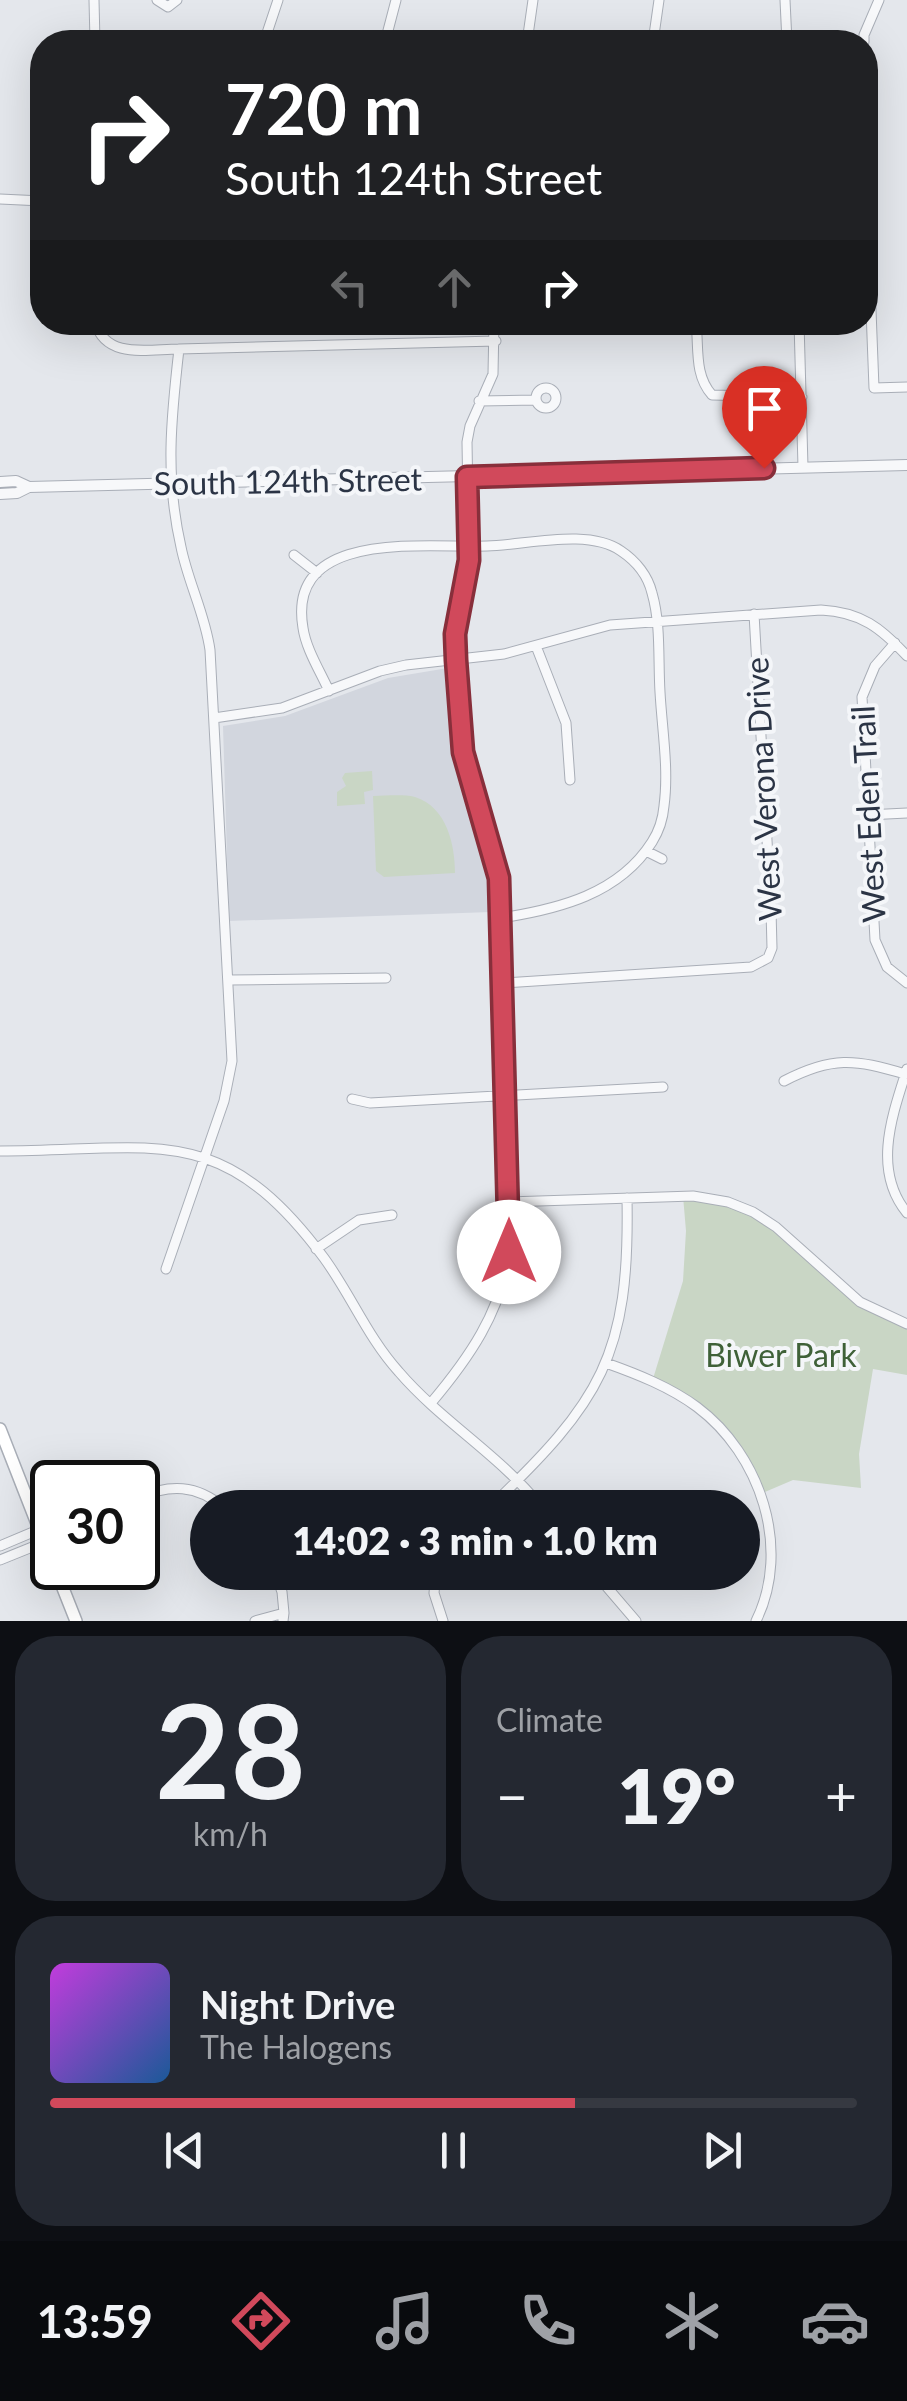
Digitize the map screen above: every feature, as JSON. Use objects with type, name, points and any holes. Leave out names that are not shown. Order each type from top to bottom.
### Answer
[{"type":"main road","points":[[0,1429],[30,1506]]},
{"type":"main road","points":[[64,1590],[76,1621]]},
{"type":"street","points":[[94,0],[95,30]]},
{"type":"street","points":[[158,0],[168,7],[178,0]]},
{"type":"street","points":[[268,30],[278,0]]},
{"type":"street","points":[[388,30],[396,0]]},
{"type":"street","points":[[529,30],[533,0]]},
{"type":"street","points":[[654,30],[658,0]]},
{"type":"street","points":[[785,0],[786,30]]},
{"type":"street","points":[[866,30],[879,0]]},
{"type":"street","points":[[0,199],[30,200]]},
{"type":"street","points":[[101,335],[120,350],[496,341]]},
{"type":"street","points":[[432,1403],[468,1360],[497,1301],[509,1252],[502,918],[496,863],[463,752],[455,634],[470,547],[467,442],[493,374],[495,335]]},
{"type":"street","points":[[697,335],[698,369],[704,387],[712,395],[802,397]]},
{"type":"street","points":[[800,335],[803,467]]},
{"type":"street","points":[[872,335],[874,388],[907,387]]},
{"type":"street","points":[[166,1269],[231,1074],[224,877],[208,638],[181,549],[170,485],[169,438],[179,348]]},
{"type":"street","points":[[480,401],[536,400]]},
{"type":"street","name":"South 124th Street","points":[[0,494],[29,488],[907,466]]},
{"type":"street","name":"South 124th Street","points":[[0,482],[16,482],[29,488]]},
{"type":"street","points":[[329,691],[302,620],[306,591],[316,573],[337,557],[366,550],[579,539],[604,543],[625,554],[643,572],[656,620],[665,797],[660,824],[646,850],[625,872],[594,894],[542,911],[502,918]]},
{"type":"street","points":[[294,554],[316,573]]},
{"type":"street","points":[[214,718],[282,708],[380,671],[504,654],[610,625],[656,620],[821,610],[846,612],[867,619],[907,656]]},
{"type":"street","name":"West Verona Drive","points":[[503,983],[751,967],[764,962],[772,948],[771,910],[754,614]]},
{"type":"street","name":"West Eden Trail","points":[[895,643],[874,666],[862,697],[875,940],[886,967],[907,983]]},
{"type":"street","points":[[536,646],[566,722],[570,780]]},
{"type":"street","points":[[867,815],[907,812]]},
{"type":"street","points":[[646,850],[662,860]]},
{"type":"street","points":[[229,980],[386,978]]},
{"type":"street","points":[[784,1081],[820,1064],[846,1061],[906,1071],[890,1129],[887,1158],[893,1192],[907,1212]]},
{"type":"street","points":[[352,1099],[370,1102],[663,1087]]},
{"type":"street","points":[[0,1152],[179,1150],[226,1165],[256,1183],[316,1249],[384,1354],[527,1490]]},
{"type":"street","points":[[508,1202],[693,1196],[738,1205],[776,1227],[860,1302],[907,1324]]},
{"type":"street","points":[[507,1490],[574,1420],[606,1364],[625,1295],[627,1198]]},
{"type":"street","points":[[316,1249],[359,1220],[392,1215]]},
{"type":"street","points":[[606,1364],[688,1400],[722,1429],[748,1465],[765,1509],[770,1546],[770,1582],[756,1621]]},
{"type":"street","points":[[160,1489],[191,1490]]},
{"type":"street","points":[[0,1546],[30,1533]]},
{"type":"street","points":[[0,1560],[30,1548]]},
{"type":"street","points":[[254,1621],[284,1617],[281,1590]]},
{"type":"street","points":[[434,1590],[444,1621]]},
{"type":"street","points":[[609,1590],[636,1621]]},
{"type":"shaded area","points":[[448,668],[452,752],[484,848],[491,912],[229,921],[223,726],[285,716],[388,678]]},
{"type":"green space","points":[[372,771],[373,790],[364,792],[365,804],[337,806],[337,792],[346,786],[342,778],[345,773]]},
{"type":"green space","points":[[373,796],[415,797],[435,809],[451,839],[455,873],[384,877],[376,871]]},
{"type":"green space","name":"Biwer Park","points":[[683,1196],[753,1212],[860,1302],[907,1320],[907,1375],[873,1369],[859,1454],[861,1488],[793,1480],[760,1494],[753,1475],[711,1418],[652,1382],[683,1281]]},
{"type":"route","points":[[509,1252],[499,878],[463,752],[456,660],[455,634],[469,560],[467,477],[764,468]]}]
